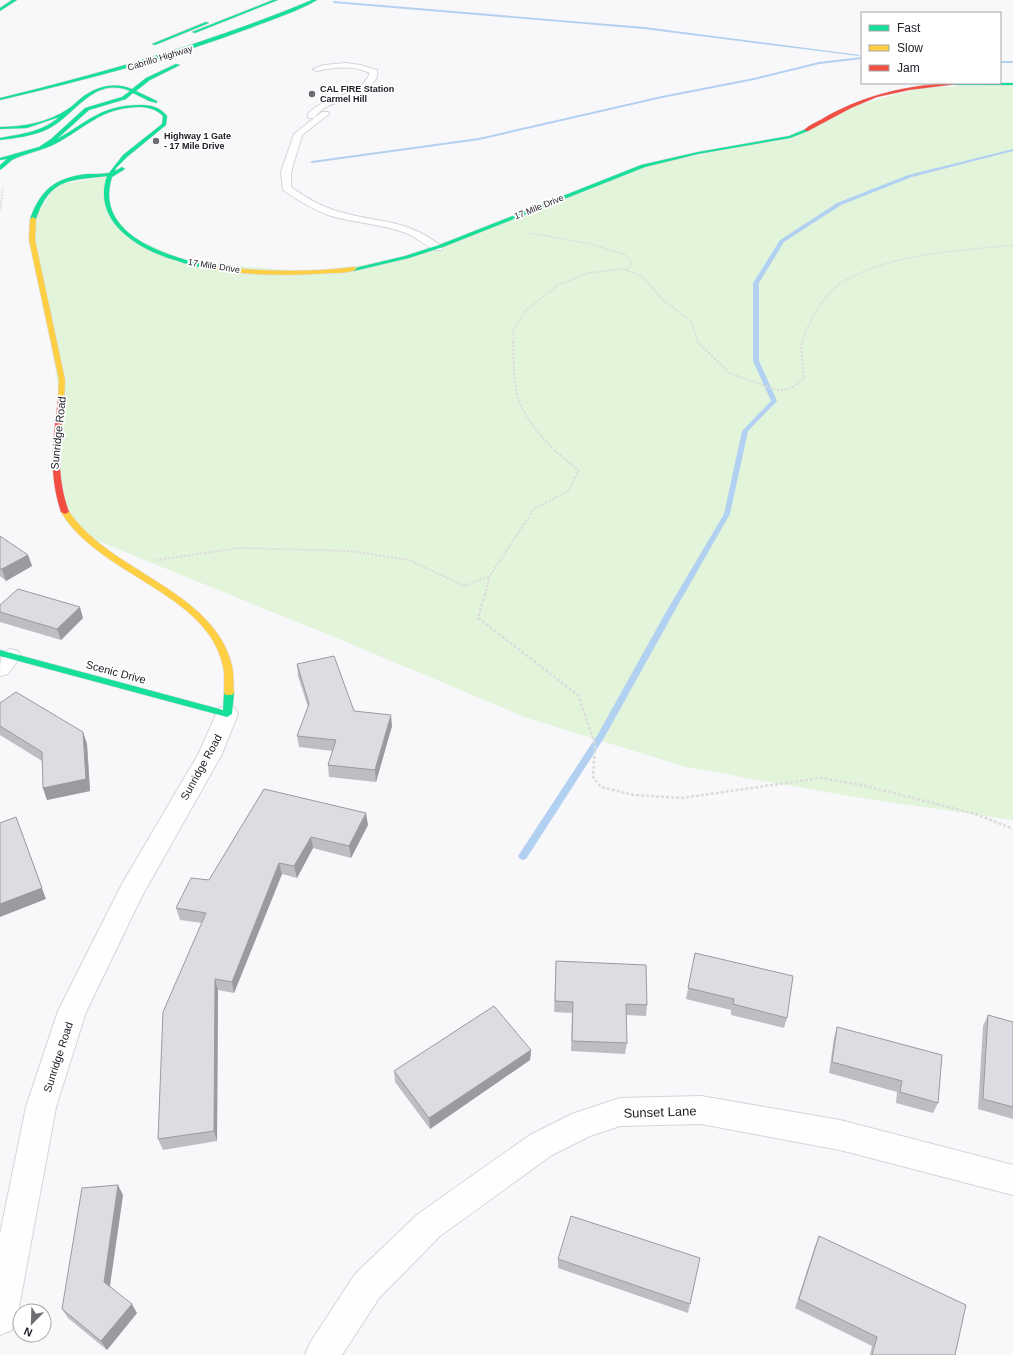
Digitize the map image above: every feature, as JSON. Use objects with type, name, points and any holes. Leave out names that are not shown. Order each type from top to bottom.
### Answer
[{"type":"main road","points":[[0,10],[14,0]]},
{"type":"main road","name":"Cabrillo Highway","points":[[254,0],[235,11],[151,45],[215,24],[276,0]]},
{"type":"main road","name":"Cabrillo Highway","points":[[0,99],[82,80],[171,55],[256,25],[315,0]]},
{"type":"main road","points":[[236,42],[291,19],[326,0]]},
{"type":"main road","points":[[41,147],[53,140],[87,109],[124,98],[153,76],[186,62]]},
{"type":"main road","name":"17 Mile Drive","points":[[0,159],[41,147],[63,138],[103,112],[117,107],[139,106],[154,108],[164,114],[165,122],[159,130],[118,162],[110,176],[107,193],[108,207],[120,229],[149,248],[166,256],[190,262],[244,271],[313,272],[369,266],[437,248],[643,166],[790,137],[811,129],[865,100],[890,93],[944,85],[1013,84]]},
{"type":"main road","points":[[0,139],[42,130],[52,125],[85,94],[99,88],[118,86],[173,110]]},
{"type":"main road","points":[[117,107],[140,110],[148,113],[152,118]]},
{"type":"main road","points":[[0,128],[20,128],[40,124],[68,111]]},
{"type":"main road","points":[[0,146],[0,152]]},
{"type":"main road","points":[[0,168],[9,160],[29,151]]},
{"type":"main road","points":[[110,176],[130,164]]},
{"type":"main road","points":[[86,176],[97,167]]},
{"type":"main road","name":"Sunridge Road","points":[[110,176],[86,176],[56,184],[44,193],[34,216],[32,240],[62,380],[62,392],[53,461],[56,488],[67,515],[74,525],[94,545],[118,563],[192,609],[213,631],[222,645],[230,676],[231,695],[227,714]]},
{"type":"main road","name":"Scenic Drive","points":[[3,659],[227,714]]},
{"type":"street","name":"Sunridge Road","points":[[0,1318],[41,1107],[72,1011],[131,891],[210,754],[227,714]]},
{"type":"street","name":"Sunset Lane","points":[[322,1355],[367,1286],[429,1225],[541,1145],[583,1124],[620,1112],[709,1112],[840,1135],[1013,1180]]},
{"type":"lane","points":[[317,69],[333,66],[355,66],[374,72],[374,75],[364,86],[347,96],[322,106],[300,126],[286,172],[286,188],[302,200],[324,210],[348,217],[409,230],[424,238],[437,248]]},
{"type":"lane","points":[[298,134],[325,114]]},
{"type":"path","points":[[502,222],[528,233],[587,243],[624,254],[632,263],[626,271]]},
{"type":"path","points":[[1013,245],[909,257],[873,267],[840,283],[819,307],[806,330],[801,347],[804,378],[793,387],[780,391],[729,373],[696,340],[690,321],[663,300],[642,276],[622,269],[589,273],[558,285],[526,310],[513,331],[516,391],[528,419],[560,457],[579,470],[568,491],[534,509],[490,576],[478,618],[578,695],[595,744],[593,777],[601,787],[634,795],[682,798],[821,778],[862,785],[976,814],[1013,829]]},
{"type":"path","points":[[118,563],[164,560],[239,548],[351,551],[409,560],[464,586],[490,576]]},
{"type":"green space","points":[[1013,84],[1013,820],[854,797],[686,767],[527,718],[351,644],[83,535],[61,502],[61,405],[32,223],[56,185],[110,176],[108,207],[133,238],[190,262],[313,272],[400,259],[643,166],[790,137],[851,107],[919,88]]},
{"type":"building","points":[[0,536],[28,555],[2,569],[0,568]]},
{"type":"building","points":[[18,589],[80,607],[57,629],[0,612],[0,605]]},
{"type":"building","points":[[334,656],[354,711],[391,715],[375,770],[328,765],[336,740],[297,736],[309,704],[297,664]]},
{"type":"building","points":[[16,692],[83,732],[86,779],[43,788],[42,752],[0,726],[0,703]]},
{"type":"building","points":[[264,789],[366,813],[349,846],[311,837],[294,866],[279,863],[232,982],[215,979],[214,1131],[158,1139],[163,1012],[206,913],[176,908],[191,878],[209,880]]},
{"type":"building","points":[[16,817],[42,888],[0,904],[0,823]]},
{"type":"building","points":[[695,953],[793,976],[787,1018],[733,1004],[734,999],[688,988]]},
{"type":"building","points":[[556,961],[646,965],[647,1005],[626,1004],[627,1043],[572,1041],[573,1002],[555,1001]]},
{"type":"building","points":[[494,1006],[531,1050],[429,1118],[394,1071]]},
{"type":"building","points":[[988,1015],[1013,1022],[1013,1107],[983,1099]]},
{"type":"building","points":[[837,1027],[942,1055],[938,1103],[900,1092],[902,1081],[832,1062]]},
{"type":"building","points":[[118,1185],[104,1282],[132,1304],[101,1341],[62,1309],[82,1188]]},
{"type":"building","points":[[571,1216],[700,1258],[690,1304],[558,1259]]},
{"type":"building","points":[[819,1236],[966,1305],[955,1355],[872,1355],[877,1337],[799,1299]]},
{"type":"waterway","points":[[334,2],[644,28],[858,55]]},
{"type":"waterway","points":[[312,162],[479,139],[662,97],[754,79],[819,63],[861,58]]},
{"type":"waterway","points":[[1001,62],[1013,62]]},
{"type":"waterway","points":[[523,856],[601,736],[727,514],[745,431],[774,401],[756,361],[756,283],[782,241],[839,204],[910,176],[1013,150]]},
{"type":"traffic: fast","points":[[0,10],[15,0]]},
{"type":"traffic: fast","points":[[194,32],[276,0]]},
{"type":"traffic: fast","points":[[0,99],[120,69],[199,45],[315,0]]},
{"type":"traffic: fast","points":[[154,44],[207,23]]},
{"type":"traffic: fast","points":[[41,147],[53,140],[87,109],[124,98],[148,79],[178,65]]},
{"type":"traffic: fast","points":[[955,84],[1013,84]]},
{"type":"traffic: fast","points":[[0,139],[30,134],[48,127],[90,94],[99,89],[121,87],[155,102]]},
{"type":"traffic: fast","points":[[0,159],[27,153],[47,146],[103,112],[126,106],[141,106],[157,109],[165,116],[164,124],[152,135],[131,150],[114,168],[107,186],[108,204],[113,218],[133,239],[146,247],[174,259],[203,266]]},
{"type":"traffic: fast","points":[[0,128],[27,126],[52,119],[68,111]]},
{"type":"traffic: fast","points":[[354,269],[407,257],[441,246],[643,166],[698,153],[790,137],[806,130]]},
{"type":"traffic: fast","points":[[0,168],[9,160],[29,151]]},
{"type":"traffic: fast","points":[[33,219],[41,201],[51,188],[58,184],[66,180],[86,176],[108,175],[122,169]]},
{"type":"traffic: fast","points":[[0,653],[227,714],[229,693]]},
{"type":"traffic: slow","points":[[33,219],[32,240],[62,380],[61,400]]},
{"type":"traffic: slow","points":[[203,266],[240,271],[278,273],[354,269]]},
{"type":"traffic: slow","points":[[65,512],[76,527],[94,544],[119,562],[164,590],[186,606],[205,623],[219,643],[228,666],[229,693]]},
{"type":"traffic: jam","points":[[806,130],[849,107],[875,96],[909,89],[955,84]]},
{"type":"traffic: jam","points":[[61,400],[56,443],[56,470],[57,484],[65,512]]},
{"type":"place","name":"CAL FIRE Station Carmel Hill","points":[[312,94]]},
{"type":"place","name":"Highway 1 Gate - 17 Mile Drive","points":[[156,141]]}]
